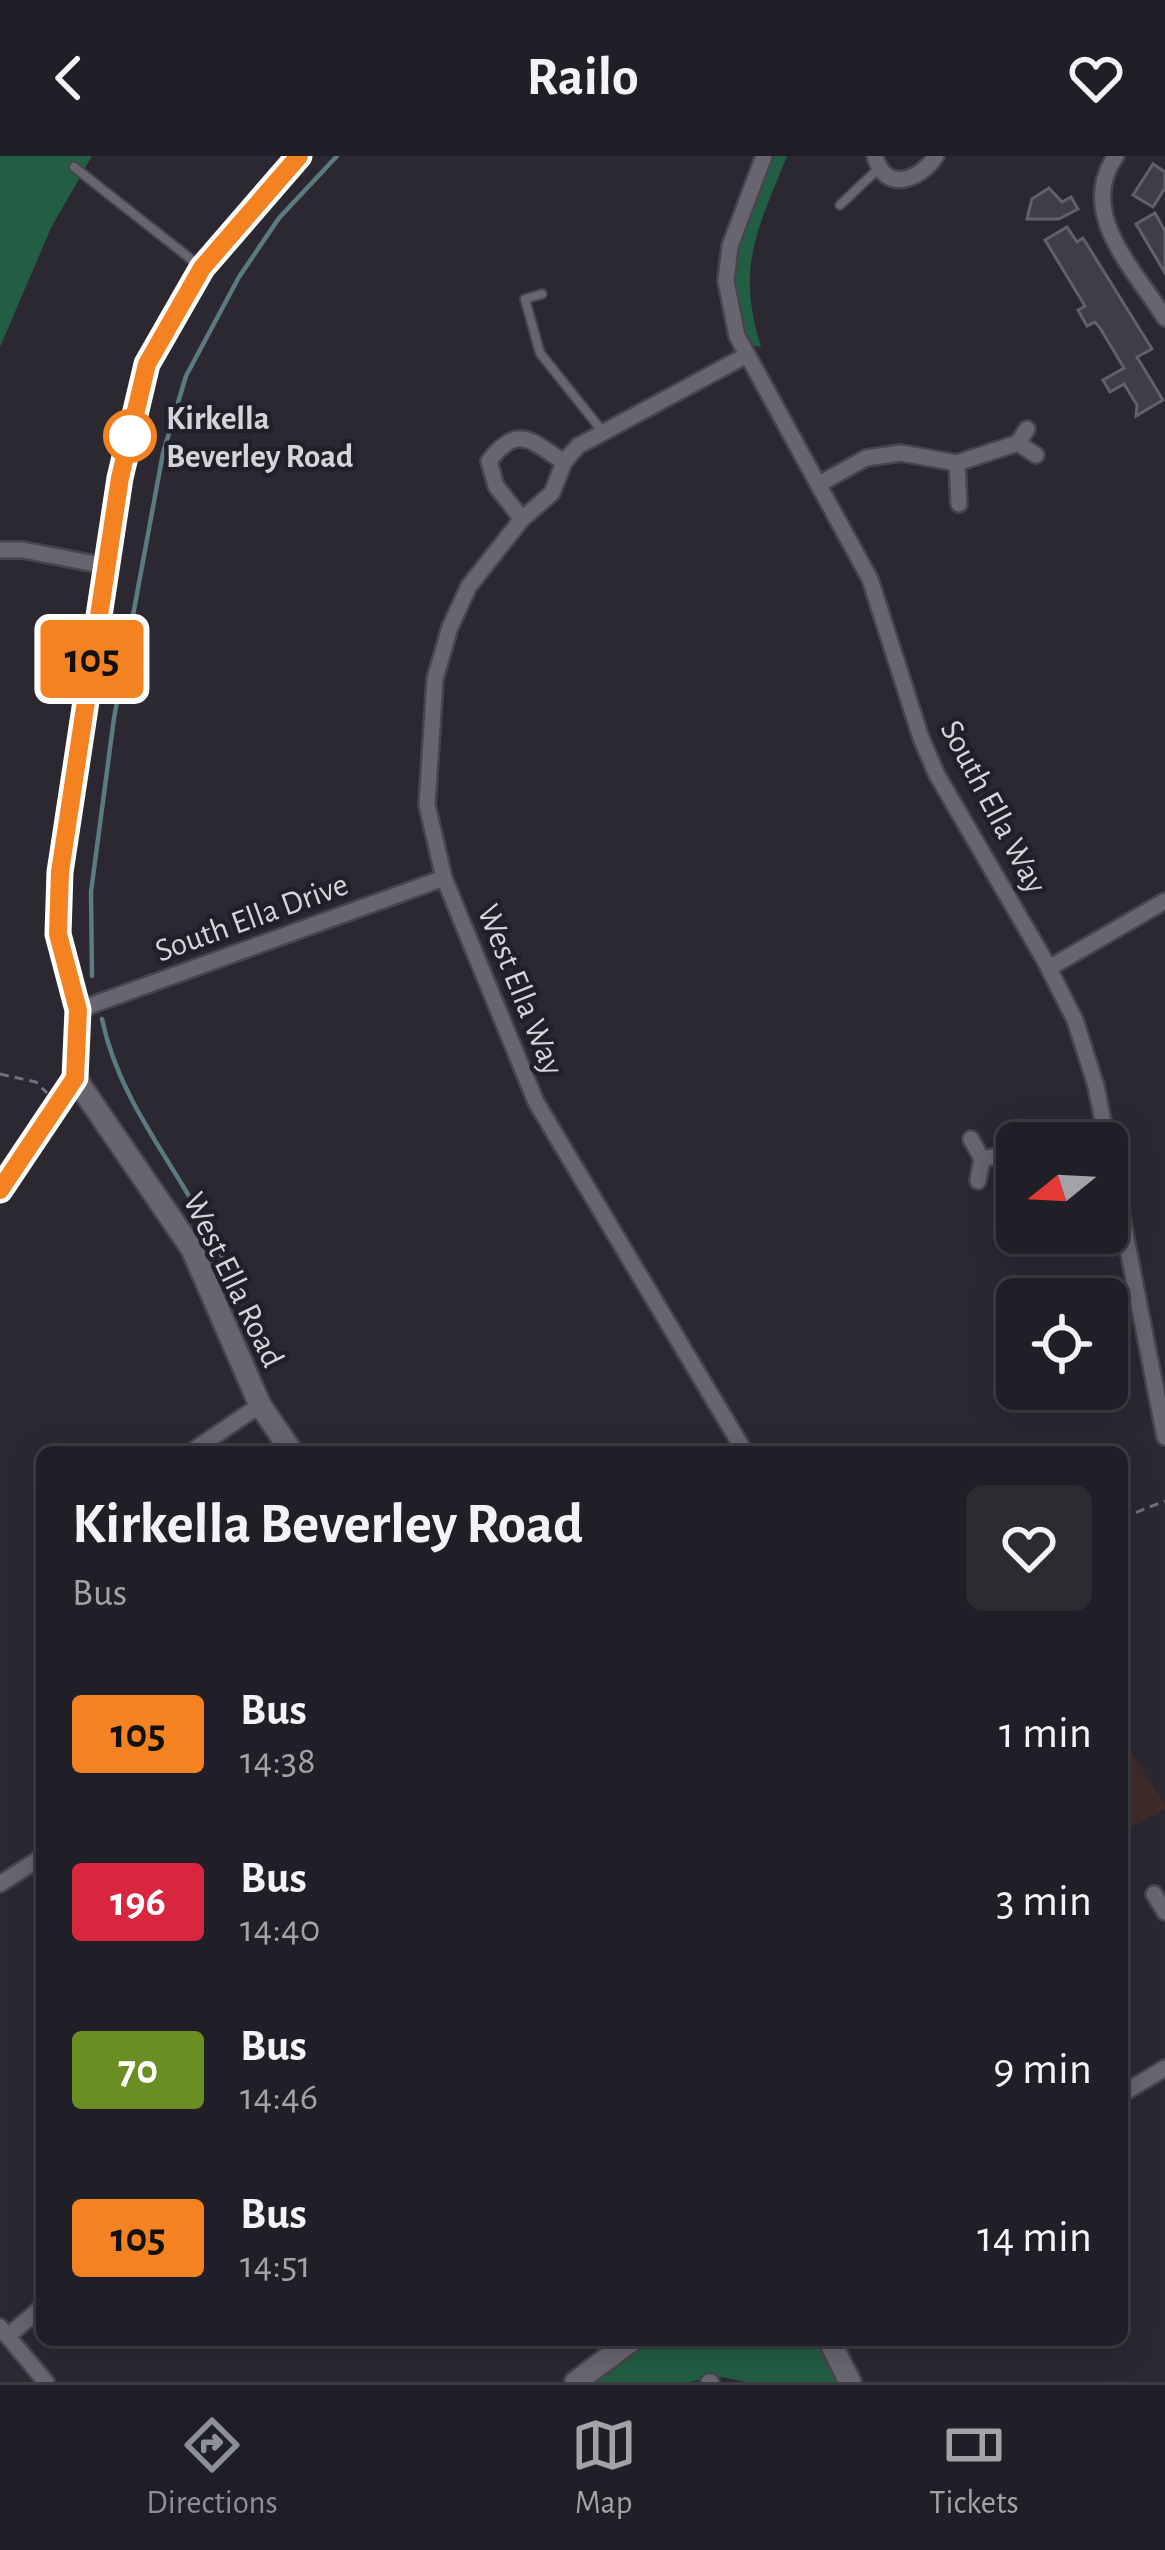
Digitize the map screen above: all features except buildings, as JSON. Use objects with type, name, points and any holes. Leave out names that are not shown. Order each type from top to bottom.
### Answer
[{"type":"street","points":[[0,1190],[75,1078],[78,1010],[58,934],[60,872],[120,478],[147,364],[202,268],[299,156]]},
{"type":"street","name":"South Ella Way","points":[[764,156],[730,246],[726,269],[731,317],[745,356],[879,599],[921,738],[937,775],[1049,968],[1087,1052],[1103,1122]]},
{"type":"street","points":[[876,162],[892,179],[908,181],[937,156]]},
{"type":"street","points":[[1116,156],[1100,189],[1101,212],[1165,318]]},
{"type":"street","name":"West Ella Way","points":[[741,1446],[536,1102],[444,878],[427,805],[435,679],[450,627],[469,586],[522,520],[552,493],[564,462],[578,446],[745,356]]},
{"type":"street","points":[[819,484],[866,458],[902,453],[957,463],[1023,436],[1036,454]]},
{"type":"street","points":[[522,520],[496,486],[490,461],[504,441],[516,437],[538,443],[564,462]]},
{"type":"street","points":[[957,463],[959,504]]},
{"type":"street","points":[[0,550],[106,566]]},
{"type":"street","name":"South Ella Drive","points":[[78,1010],[444,878]]},
{"type":"street","points":[[1049,968],[1165,901]]},
{"type":"street","name":"West Ella Road","points":[[75,1078],[192,1250],[260,1405],[288,1446]]},
{"type":"street","points":[[971,1139],[982,1159],[978,1181]]},
{"type":"street","points":[[982,1159],[996,1156]]},
{"type":"street","name":"South Ella Way","points":[[1128,1247],[1165,1437]]},
{"type":"street","points":[[200,1446],[260,1405]]},
{"type":"street","points":[[0,1884],[36,1861]]},
{"type":"street","points":[[1154,1894],[1165,1912]]},
{"type":"street","points":[[1128,2090],[1165,2068]]},
{"type":"street","points":[[36,2311],[4,2331],[46,2382]]},
{"type":"street","points":[[576,2382],[624,2346]]},
{"type":"street","points":[[832,2346],[850,2382]]},
{"type":"lane","points":[[840,205],[876,162]]},
{"type":"lane","points":[[74,166],[202,268]]},
{"type":"lane","points":[[542,294],[525,299],[540,352],[604,433]]},
{"type":"path","points":[[0,1074],[36,1082],[58,1103]]},
{"type":"path","points":[[1128,1516],[1165,1501]]},
{"type":"shaded area","points":[[1128,1747],[1165,1804],[1165,1809],[1128,1829]]},
{"type":"green space","points":[[0,156],[92,156],[51,228],[0,347]]},
{"type":"green space","points":[[770,156],[787,156],[759,228],[750,271],[761,347],[746,344],[734,269],[742,227]]},
{"type":"green space","points":[[645,2346],[823,2346],[840,2382],[746,2382],[716,2376],[690,2382],[597,2382]]},
{"type":"waterway","points":[[92,976],[91,892],[114,718],[163,453],[186,376],[239,277],[279,218],[337,156]]},
{"type":"waterway","points":[[102,1019],[135,1106],[242,1293]]},
{"type":"bus line","name":"105","points":[[0,1190],[75,1078],[78,1010],[58,934],[60,872],[120,478],[147,364],[202,268],[299,156]]},
{"type":"place","name":"Kirkella Beverley Road","points":[[130,436]]}]
